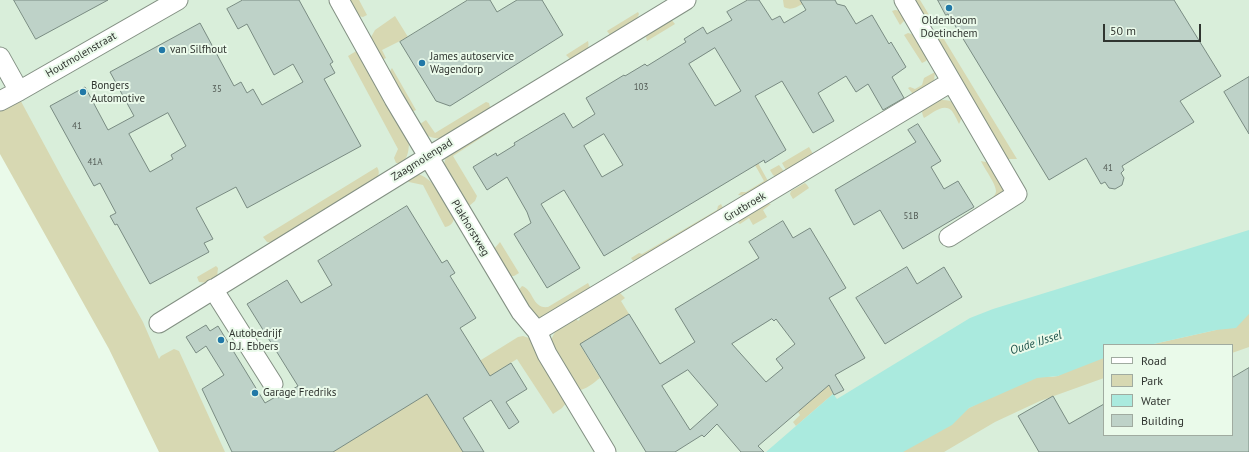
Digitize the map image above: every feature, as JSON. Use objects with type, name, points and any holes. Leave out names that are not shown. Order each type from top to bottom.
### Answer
[{"type":"street","name":"Houtmolenstraat","points":[[0,101],[178,0]]},
{"type":"street","name":"Plakhorstweg","points":[[339,0],[428,156],[521,312],[538,331],[547,354],[606,452]]},
{"type":"street","name":"Zaagmolenpad","points":[[159,323],[428,156],[686,0]]},
{"type":"street","points":[[904,0],[1017,194],[949,237]]},
{"type":"street","points":[[0,57],[19,91]]},
{"type":"street","name":"Grutbroek","points":[[538,331],[951,82]]},
{"type":"street","points":[[213,289],[273,384]]},
{"type":"shaded area","points":[[0,0],[1249,0],[1249,452],[168,452],[0,139]]},
{"type":"green space","points":[[346,0],[359,0],[367,15],[363,17],[358,16]]},
{"type":"green space","points":[[783,0],[800,0],[803,4],[789,9],[784,7]]},
{"type":"green space","points":[[913,0],[920,0],[934,23],[926,24]]},
{"type":"green space","points":[[892,11],[902,11],[905,17],[905,20],[900,25]]},
{"type":"green space","points":[[638,12],[638,17],[635,21],[622,30],[610,35],[607,31]]},
{"type":"green space","points":[[395,16],[408,37],[382,50],[386,58],[380,58],[370,39],[375,30]]},
{"type":"green space","points":[[670,18],[675,24],[647,41],[646,37],[648,34]]},
{"type":"green space","points":[[908,33],[915,35],[928,58],[926,61],[922,63],[904,35]]},
{"type":"green space","points":[[942,36],[1017,159],[1007,159],[937,43],[938,38]]},
{"type":"green space","points":[[588,41],[588,48],[581,56],[570,59],[566,55]]},
{"type":"green space","points":[[358,50],[409,141],[407,156],[400,163],[396,163],[394,158],[398,149],[348,56]]},
{"type":"green space","points":[[392,68],[416,110],[412,112],[388,74]]},
{"type":"green space","points":[[935,72],[934,81],[931,87],[913,94],[908,88],[910,87],[915,89],[922,85],[924,78]]},
{"type":"green space","points":[[17,94],[143,322],[159,359],[161,356],[174,349],[179,351],[225,452],[159,452],[109,349],[0,154],[0,95]]},
{"type":"green space","points":[[939,100],[949,101],[958,106],[961,112],[961,121],[959,124],[952,111],[948,108],[941,108],[924,118],[922,112],[925,107]]},
{"type":"green space","points":[[486,102],[489,103],[490,107],[487,112],[445,137],[433,138],[417,126],[426,120],[435,133]]},
{"type":"green space","points":[[499,121],[501,125],[453,156],[477,196],[475,201],[469,206],[464,205],[443,170],[446,155]]},
{"type":"green space","points":[[809,147],[813,154],[786,170],[782,163]]},
{"type":"green space","points":[[981,161],[990,163],[1004,189],[1002,195],[991,206],[988,201],[993,197],[996,191],[992,180]]},
{"type":"green space","points":[[758,163],[768,181],[747,196],[738,195],[741,192],[746,192],[764,181],[755,165]]},
{"type":"green space","points":[[779,165],[786,174],[778,178],[773,175],[770,170]]},
{"type":"green space","points":[[377,167],[379,174],[376,180],[273,243],[267,242],[263,237]]},
{"type":"green space","points":[[414,173],[428,179],[438,190],[454,217],[453,222],[450,225],[445,227],[423,185],[409,182],[407,180]]},
{"type":"green space","points":[[805,183],[809,188],[793,199],[790,194],[791,191]]},
{"type":"green space","points":[[765,203],[771,204],[763,210],[767,217],[753,225],[749,218],[740,224],[738,223],[741,217]]},
{"type":"green space","points":[[721,204],[724,210],[636,264],[631,258],[639,253],[642,254],[717,210],[718,206]]},
{"type":"green space","points":[[500,242],[519,273],[514,276],[509,276],[493,250]]},
{"type":"green space","points":[[216,266],[218,268],[217,277],[208,283],[199,282],[197,277]]},
{"type":"green space","points":[[588,283],[590,292],[542,318],[534,316],[518,291],[522,286],[526,288],[539,305],[548,307]]},
{"type":"green space","points":[[619,292],[625,298],[621,301],[629,314],[580,345],[600,378],[586,388],[577,390],[551,345],[553,335],[559,328],[575,317],[578,321],[580,319],[578,315]]},
{"type":"green space","points":[[1249,304],[1249,347],[1233,353],[1233,344],[1153,344],[1216,330]]},
{"type":"green space","points":[[523,336],[529,338],[565,396],[566,403],[562,408],[553,414],[517,359],[452,400],[463,452],[333,452],[518,337]]},
{"type":"green space","points":[[795,344],[826,381],[833,394],[796,426],[793,422],[800,415],[798,412],[826,387],[792,346]]},
{"type":"green space","points":[[1103,348],[1103,378],[1040,401],[995,422],[944,452],[893,452],[969,408],[1035,374],[1052,377],[1058,376]]},
{"type":"water","name":"Oude IJssel","points":[[1249,230],[1249,314],[1236,328],[1216,330],[1153,344],[1103,344],[1103,358],[1058,376],[1037,378],[969,408],[952,425],[903,452],[766,452],[833,394],[837,399],[970,318],[993,309]]},
{"type":"building","points":[[14,0],[108,0],[36,39]]},
{"type":"building","points":[[243,0],[299,0],[333,62],[330,64],[335,73],[324,79],[361,146],[247,208],[236,187],[196,208],[213,239],[204,243],[209,252],[150,284],[117,224],[115,225],[110,216],[116,213],[100,183],[94,186],[50,106],[85,87],[108,130],[134,116],[110,72],[200,23],[234,86],[241,82],[247,93],[253,89],[262,105],[303,82],[293,64],[274,75],[247,24],[238,29],[227,9]],"holes":[[[168,113],[186,146],[171,155],[173,159],[150,172],[129,134]]]},
{"type":"building","points":[[468,0],[490,0],[497,12],[517,0],[542,0],[563,35],[450,106],[436,101],[400,42]]},
{"type":"building","points":[[748,0],[759,0],[772,20],[780,16],[784,23],[806,10],[800,0],[835,0],[837,4],[845,6],[856,24],[872,15],[889,44],[891,42],[906,67],[892,77],[904,98],[883,110],[868,84],[856,92],[846,76],[818,93],[834,121],[813,133],[782,81],[755,96],[786,150],[765,163],[764,160],[604,256],[564,190],[541,204],[580,268],[547,288],[514,234],[531,223],[527,212],[507,177],[487,190],[473,167],[496,153],[497,156],[515,145],[514,143],[564,113],[573,128],[595,114],[586,98],[624,75],[625,76],[645,64],[647,66],[686,42],[684,39],[703,27],[707,34],[732,20],[727,12]],"holes":[[[715,48],[741,91],[715,106],[689,64]],[[604,134],[623,165],[602,177],[584,146]]]},
{"type":"building","points":[[938,0],[1174,0],[1221,76],[1180,101],[1194,122],[1122,166],[1124,170],[1121,173],[1124,178],[1122,185],[1115,189],[1109,188],[1105,182],[1101,184],[1086,158],[1049,180]]},
{"type":"building","points":[[1249,77],[1249,134],[1224,92]]},
{"type":"building","points":[[918,124],[941,161],[931,167],[944,189],[958,181],[974,207],[903,249],[880,210],[854,225],[835,190],[916,142],[908,130]]},
{"type":"building","points":[[407,206],[442,263],[447,260],[455,273],[450,276],[476,318],[460,328],[490,376],[511,363],[527,389],[506,402],[519,422],[509,429],[491,400],[463,418],[484,452],[463,452],[427,394],[333,452],[232,452],[202,389],[224,375],[206,346],[196,353],[186,337],[206,325],[210,331],[218,326],[265,403],[277,396],[278,398],[298,386],[247,304],[287,280],[301,303],[332,285],[318,261]]},
{"type":"building","points":[[783,221],[793,238],[810,228],[846,288],[829,298],[865,358],[835,375],[844,390],[834,395],[829,385],[758,446],[764,452],[741,452],[717,424],[704,437],[702,435],[675,452],[646,452],[580,344],[629,314],[660,364],[695,342],[675,309],[759,258],[749,242]],"holes":[[[772,319],[774,321],[776,319],[795,344],[776,359],[783,368],[766,382],[732,344]],[[688,370],[718,405],[690,430],[662,386]]]},
{"type":"building","points":[[907,267],[917,284],[944,267],[962,297],[885,344],[856,298]]},
{"type":"building","points":[[1249,368],[1249,452],[1039,452],[1018,416],[1053,396],[1069,424],[1103,405],[1103,436],[1233,436],[1233,377]]},
{"type":"place","name":"Oldenboom Doetinchem","points":[[949,8]]},
{"type":"place","name":"van Silfhout","points":[[162,50]]},
{"type":"place","name":"James autoservice Wagendorp","points":[[422,63]]},
{"type":"place","name":"Bongers Automotive","points":[[83,92]]},
{"type":"place","name":"Autobedrijf D.J. Ebbers","points":[[221,340]]},
{"type":"place","name":"Garage Fredriks","points":[[255,393]]}]
